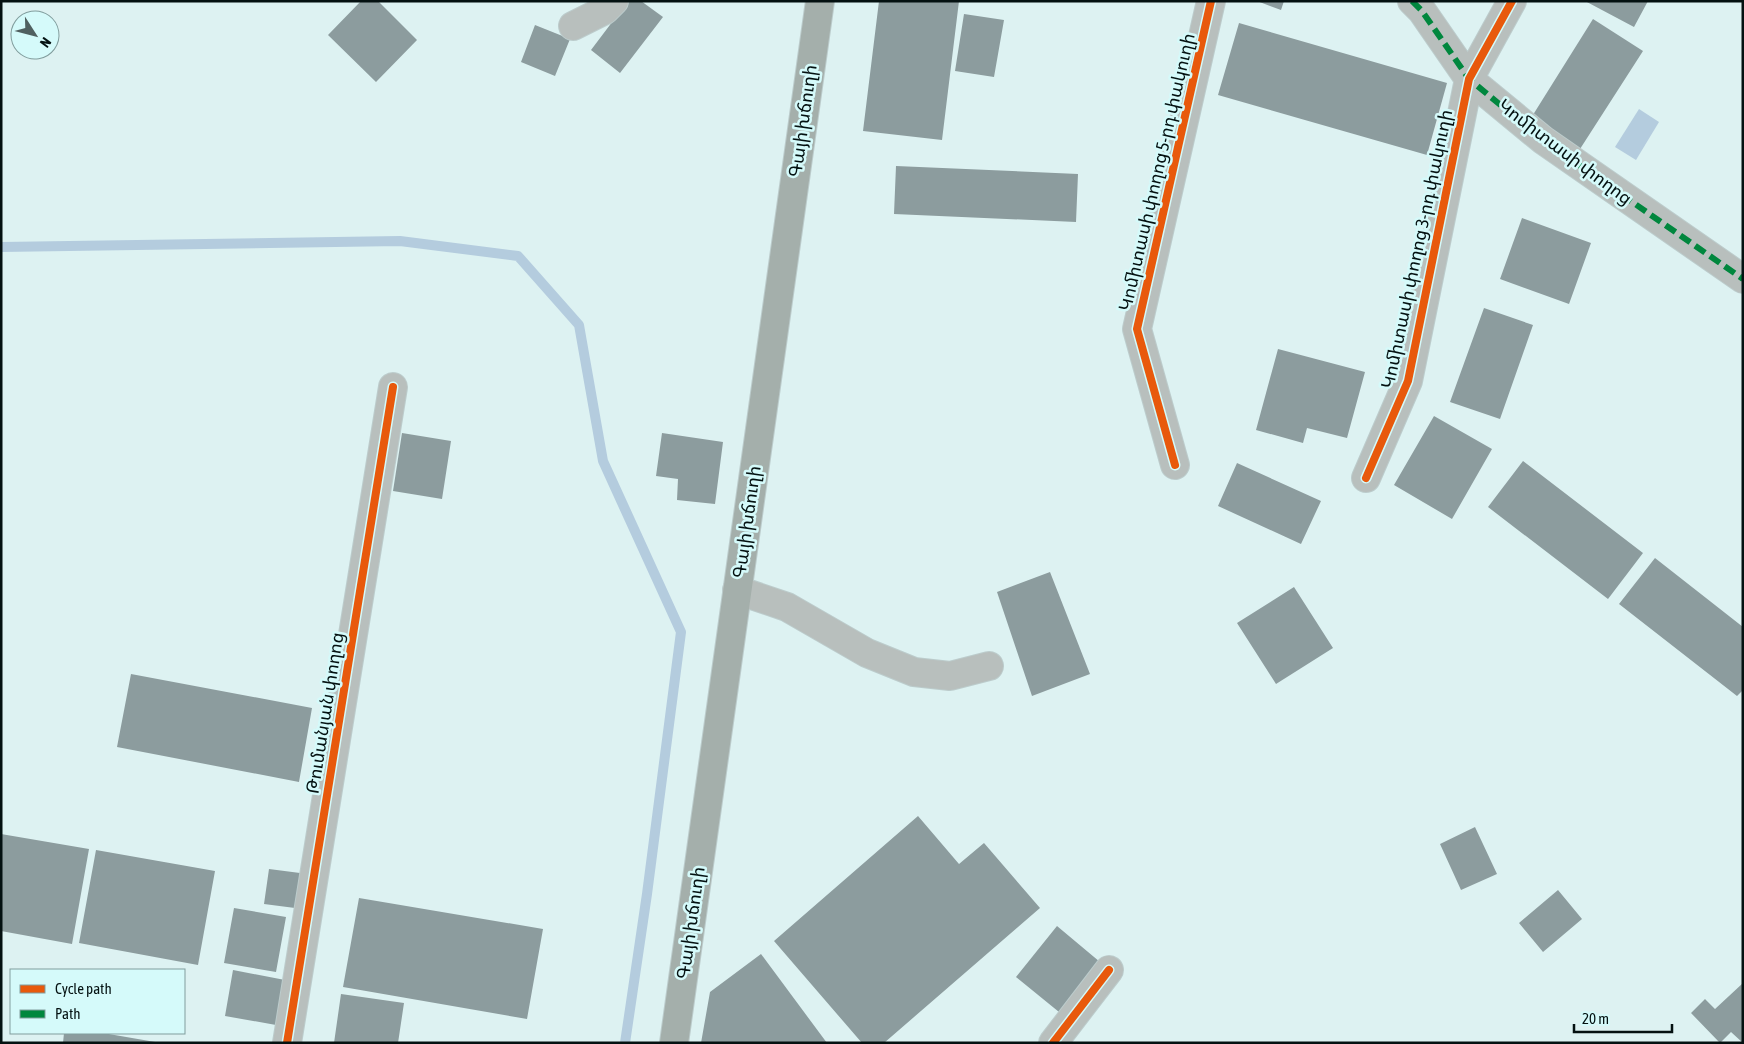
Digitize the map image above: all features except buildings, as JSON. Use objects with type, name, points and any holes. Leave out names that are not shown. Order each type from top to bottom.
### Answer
[{"type":"main road","name":"Գայի խճուղի","points":[[674,1043],[820,1]]},
{"type":"street","points":[[573,26],[605,10],[614,1]]},
{"type":"street","name":"Կոմիտասի փողոց 5-րդ փակուղի","points":[[1175,465],[1137,329],[1211,1]]},
{"type":"street","name":"Կոմիտասի փողոց","points":[[1412,1],[1422,11],[1469,79],[1542,140],[1743,279]]},
{"type":"street","name":"Կոմիտասի փողոց 3-րդ փակուղի","points":[[1366,478],[1408,381],[1469,79],[1512,1]]},
{"type":"street","name":"Թումանյան փողոց","points":[[287,1043],[393,387]]},
{"type":"street","points":[[737,590],[787,607],[868,653],[914,672],[950,676],[988,666]]},
{"type":"street","points":[[1053,1043],[1109,970]]},
{"type":"water","points":[[1639,109],[1659,122],[1636,160],[1615,147]]},
{"type":"waterway","points":[[1,247],[400,241],[518,256],[579,325],[603,461],[681,632],[647,894],[625,1043]]},
{"type":"marked path","points":[[1412,1],[1422,11],[1469,79],[1543,140],[1743,279]]},
{"type":"cycle path","points":[[1175,465],[1137,329],[1211,1]]},
{"type":"cycle path","points":[[1366,478],[1408,381],[1469,79],[1512,1]]},
{"type":"cycle path","points":[[287,1043],[393,387]]},
{"type":"cycle path","points":[[1053,1043],[1109,970]]}]
